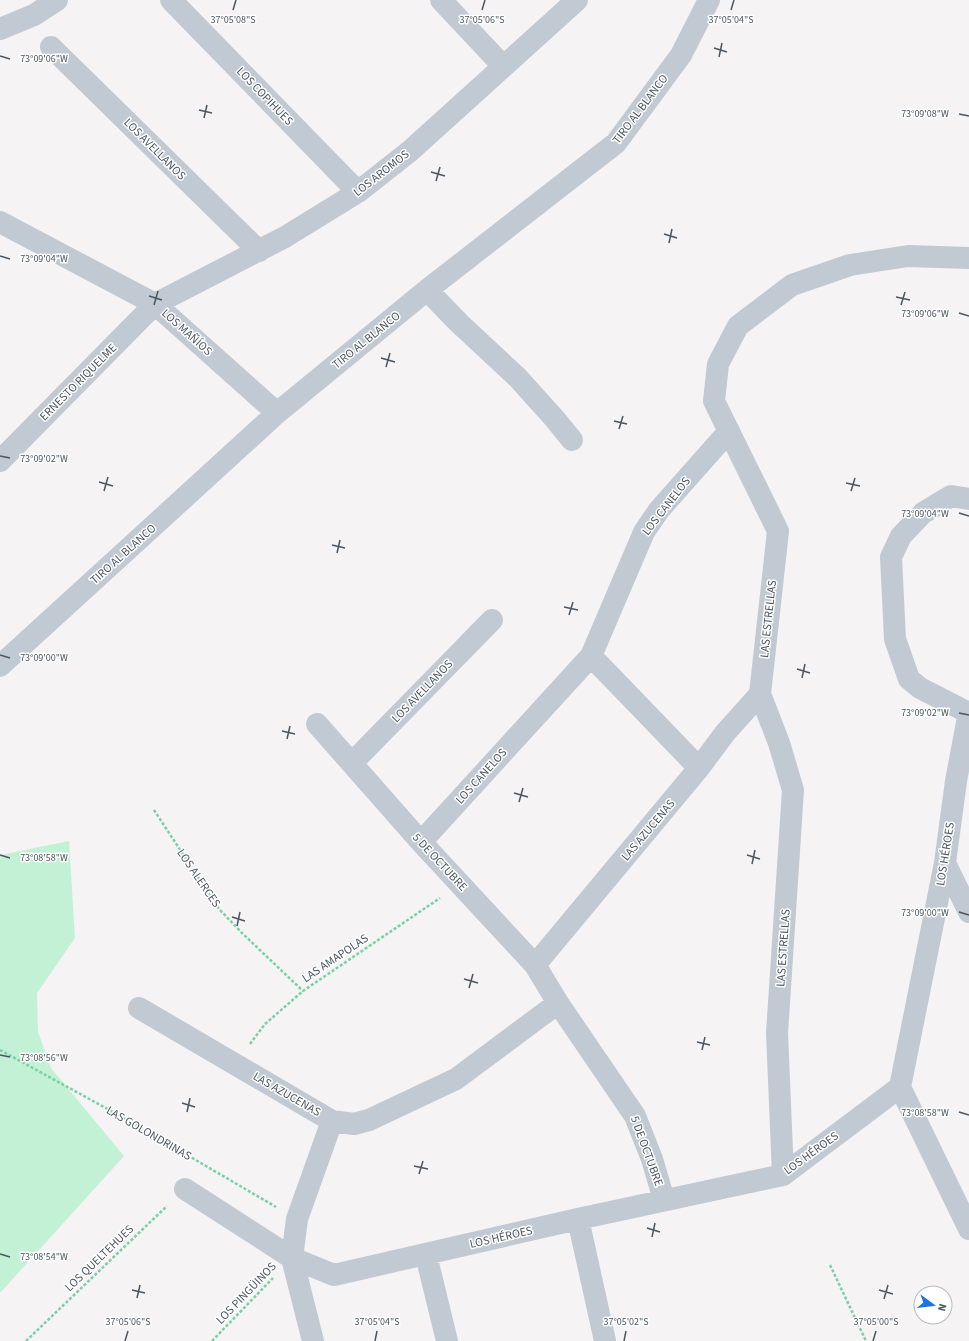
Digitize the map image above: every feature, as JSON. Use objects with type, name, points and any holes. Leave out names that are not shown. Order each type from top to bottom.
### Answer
[{"type":"street","points":[[0,29],[34,15],[57,0]]},
{"type":"street","name":"LOS COPIHUES","points":[[171,0],[358,192]]},
{"type":"street","points":[[441,0],[503,66]]},
{"type":"street","name":"LOS AROMOS","points":[[155,304],[285,237],[358,192],[410,151],[577,0]]},
{"type":"street","name":"TIRO AL BLANCO","points":[[0,666],[277,413],[427,290],[616,143],[681,55],[709,0]]},
{"type":"street","name":"LOS AVELLANOS","points":[[51,47],[259,251]]},
{"type":"street","name":"LOS MAÑÍOS","points":[[2,226],[155,304],[277,413]]},
{"type":"street","name":"LAS ESTRELLAS","points":[[783,1175],[777,1033],[794,790],[779,743],[760,694],[778,532],[714,401],[718,364],[738,326],[792,285],[850,265],[908,256],[969,258]]},
{"type":"street","points":[[427,290],[459,323],[527,387],[572,440]]},
{"type":"street","name":"ERNESTO RIQUELME","points":[[0,461],[155,304]]},
{"type":"street","name":"LOS CANELOS","points":[[421,842],[591,656],[644,532],[659,510],[729,431]]},
{"type":"street","points":[[969,499],[951,496],[923,513],[901,536],[891,557],[895,639],[909,679],[920,688],[969,713]]},
{"type":"street","name":"LOS AVELLANOS","points":[[352,763],[492,620]]},
{"type":"street","points":[[591,656],[699,768]]},
{"type":"street","name":"LAS AZUCENAS","points":[[535,966],[699,768],[725,733],[760,694]]},
{"type":"street","name":"LOS HÉROES","points":[[292,1258],[334,1275],[578,1219],[783,1175],[900,1087],[962,778],[969,713]]},
{"type":"street","name":"5 DE OCTUBRE","points":[[317,724],[421,842],[535,966],[558,1003],[635,1116],[652,1158],[664,1200]]},
{"type":"street","points":[[945,863],[969,912]]},
{"type":"street","points":[[332,1121],[354,1124],[369,1120],[456,1079],[558,1003]]},
{"type":"street","name":"LAS AZUCENAS","points":[[139,1008],[332,1121],[297,1219],[292,1258]]},
{"type":"street","points":[[900,1087],[969,1229]]},
{"type":"street","points":[[186,1189],[292,1258],[313,1341]]},
{"type":"street","points":[[578,1219],[605,1341]]},
{"type":"street","points":[[426,1255],[447,1341]]},
{"type":"path","name":"LOS ALERCES","points":[[154,810],[219,909],[302,991]]},
{"type":"path","name":"LAS AMAPOLAS","points":[[234,1064],[265,1024],[302,991],[460,884]]},
{"type":"path","name":"LAS GOLONDRINAS","points":[[0,1050],[124,1118],[297,1219]]},
{"type":"path","name":"LOS QUELTEHUES","points":[[26,1341],[186,1189]]},
{"type":"path","name":"LOS PINGÜINOS","points":[[212,1341],[292,1258]]},
{"type":"path","points":[[830,1265],[866,1341]]},
{"type":"green space","points":[[69,841],[75,938],[37,993],[38,1032],[51,1068],[124,1156],[0,1293],[0,855]]}]
